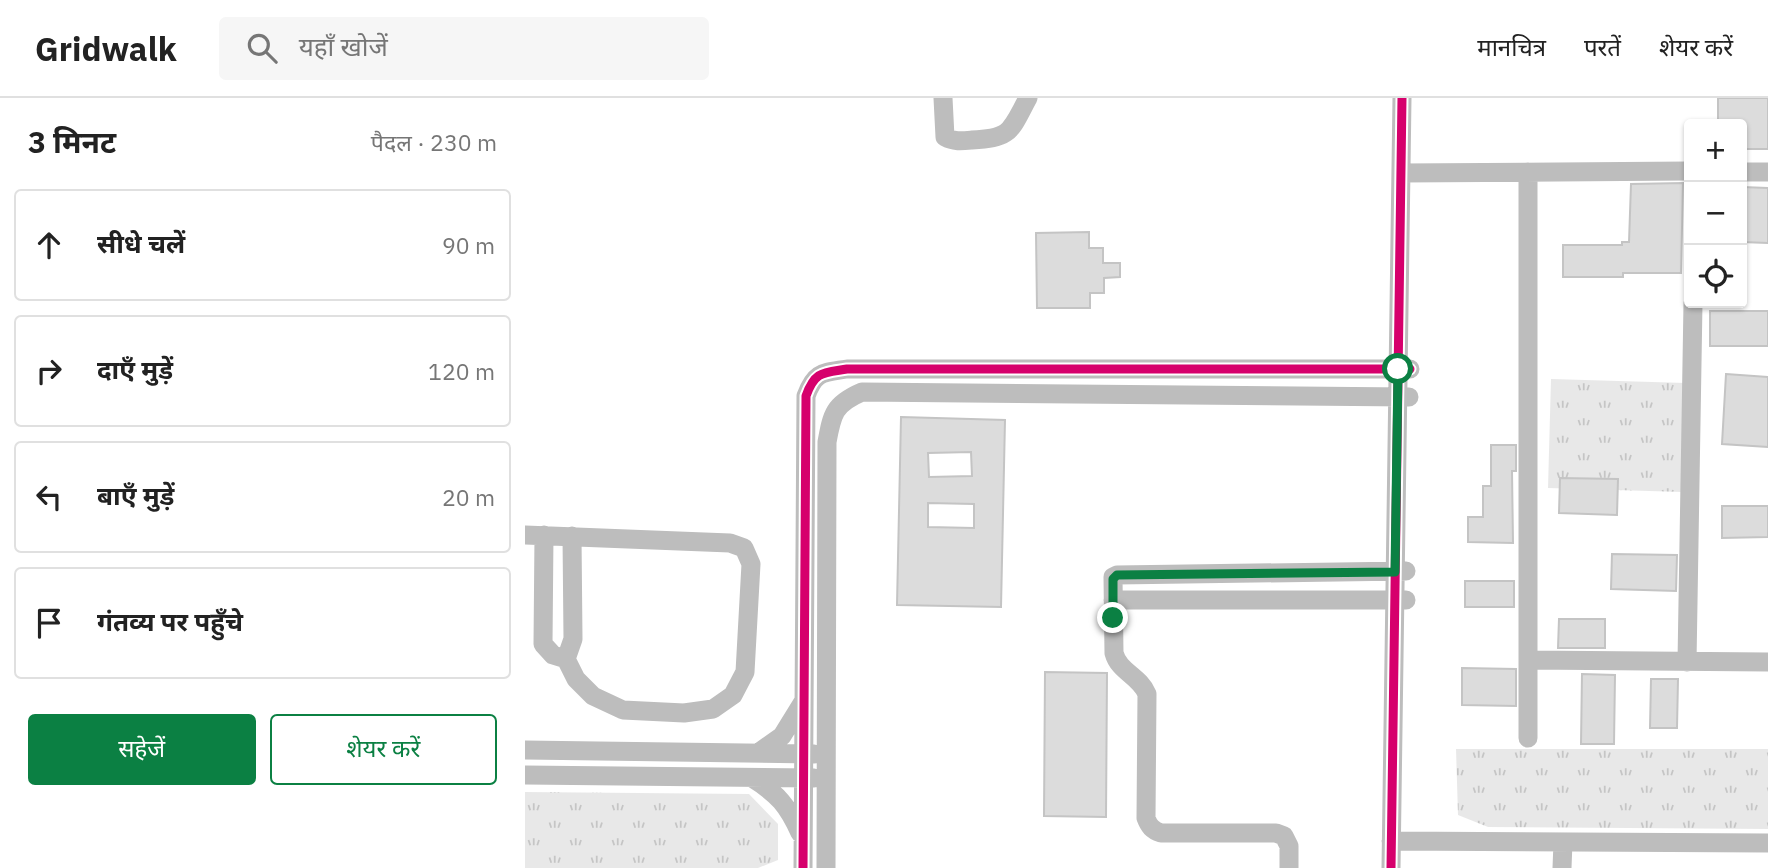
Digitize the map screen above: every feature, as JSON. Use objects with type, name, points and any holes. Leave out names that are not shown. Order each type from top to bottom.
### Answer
[{"type":"street","points":[[943,98],[945,137],[953,141],[1003,136],[1010,131],[1028,98]]},
{"type":"street","points":[[1402,98],[1406,173],[1398,841],[1403,868]]},
{"type":"street","points":[[1406,173],[1413,98]]},
{"type":"street","points":[[1528,172],[1528,738]]},
{"type":"street","points":[[1406,173],[1684,172]]},
{"type":"street","points":[[1747,172],[1768,172]]},
{"type":"street","points":[[1687,662],[1693,308]]},
{"type":"street","points":[[803,868],[806,396],[812,381],[822,373],[847,369],[1404,369]]},
{"type":"street","points":[[826,868],[827,442],[832,416],[844,400],[862,392],[1404,397]]},
{"type":"street","points":[[566,659],[553,655],[543,644],[534,535],[572,536],[730,543],[744,548],[751,564],[748,639],[745,672],[733,695],[713,709],[684,713],[623,710],[593,696],[576,679],[566,659],[573,639],[572,536]]},
{"type":"street","points":[[1289,868],[1289,846],[1284,835],[1161,832],[1153,831],[1148,825],[1147,694],[1144,686],[1116,661],[1113,579],[1117,575],[1401,571]]},
{"type":"street","points":[[1113,600],[1401,600]]},
{"type":"street","points":[[1529,660],[1768,663]]},
{"type":"street","points":[[758,753],[782,736],[804,699]]},
{"type":"street","points":[[525,750],[826,754]]},
{"type":"street","points":[[525,775],[826,778]]},
{"type":"street","points":[[751,777],[771,789],[790,810],[803,841]]},
{"type":"street","points":[[1398,841],[1768,844]]},
{"type":"street","points":[[1391,868],[1398,841]]},
{"type":"street","points":[[1562,868],[1563,842]]},
{"type":"green space","points":[[1551,379],[1686,383],[1683,492],[1548,488]]},
{"type":"green space","points":[[1456,749],[1768,749],[1768,829],[1488,827],[1458,815]]},
{"type":"green space","points":[[525,792],[749,794],[778,824],[778,860],[758,868],[525,868]]},
{"type":"building","points":[[1718,98],[1768,98],[1768,149],[1747,149],[1747,119],[1718,119]]},
{"type":"building","points":[[1683,183],[1681,273],[1563,277],[1563,245],[1622,245],[1622,242],[1629,242],[1631,184]]},
{"type":"building","points":[[1747,187],[1768,188],[1768,243],[1747,242]]},
{"type":"building","points":[[1089,232],[1089,248],[1103,248],[1103,263],[1120,263],[1120,277],[1104,278],[1104,293],[1090,293],[1090,308],[1037,308],[1036,233]]},
{"type":"building","points":[[1710,311],[1768,311],[1768,346],[1710,346]]},
{"type":"building","points":[[1726,374],[1768,377],[1768,447],[1722,444]]},
{"type":"building","points":[[901,417],[1005,420],[1001,607],[897,605]],"holes":[[[971,452],[972,476],[929,477],[928,453]],[[928,503],[974,504],[974,528],[928,527]]]},
{"type":"building","points":[[1491,445],[1516,445],[1516,471],[1512,471],[1513,543],[1468,542],[1468,517],[1483,517],[1483,486],[1491,486]]},
{"type":"building","points":[[1560,478],[1618,479],[1617,515],[1559,513]]},
{"type":"building","points":[[1722,506],[1768,506],[1768,537],[1722,538]]},
{"type":"building","points":[[1612,554],[1677,555],[1676,591],[1611,589]]},
{"type":"building","points":[[1465,581],[1514,581],[1514,607],[1465,607]]},
{"type":"building","points":[[1559,619],[1605,619],[1605,648],[1558,648]]},
{"type":"building","points":[[1462,668],[1516,669],[1516,706],[1462,705]]},
{"type":"building","points":[[1045,672],[1107,673],[1106,817],[1044,816]]},
{"type":"building","points":[[1582,674],[1615,675],[1614,744],[1581,744]]},
{"type":"building","points":[[1651,679],[1678,679],[1677,728],[1650,728]]},
{"type":"cycle path","points":[[1391,868],[1402,98]]},
{"type":"cycle path","points":[[803,868],[806,396],[817,378],[826,373],[847,369],[1410,369]]},
{"type":"route","points":[[1113,618],[1113,577],[1117,575],[1395,572],[1398,369]]}]
